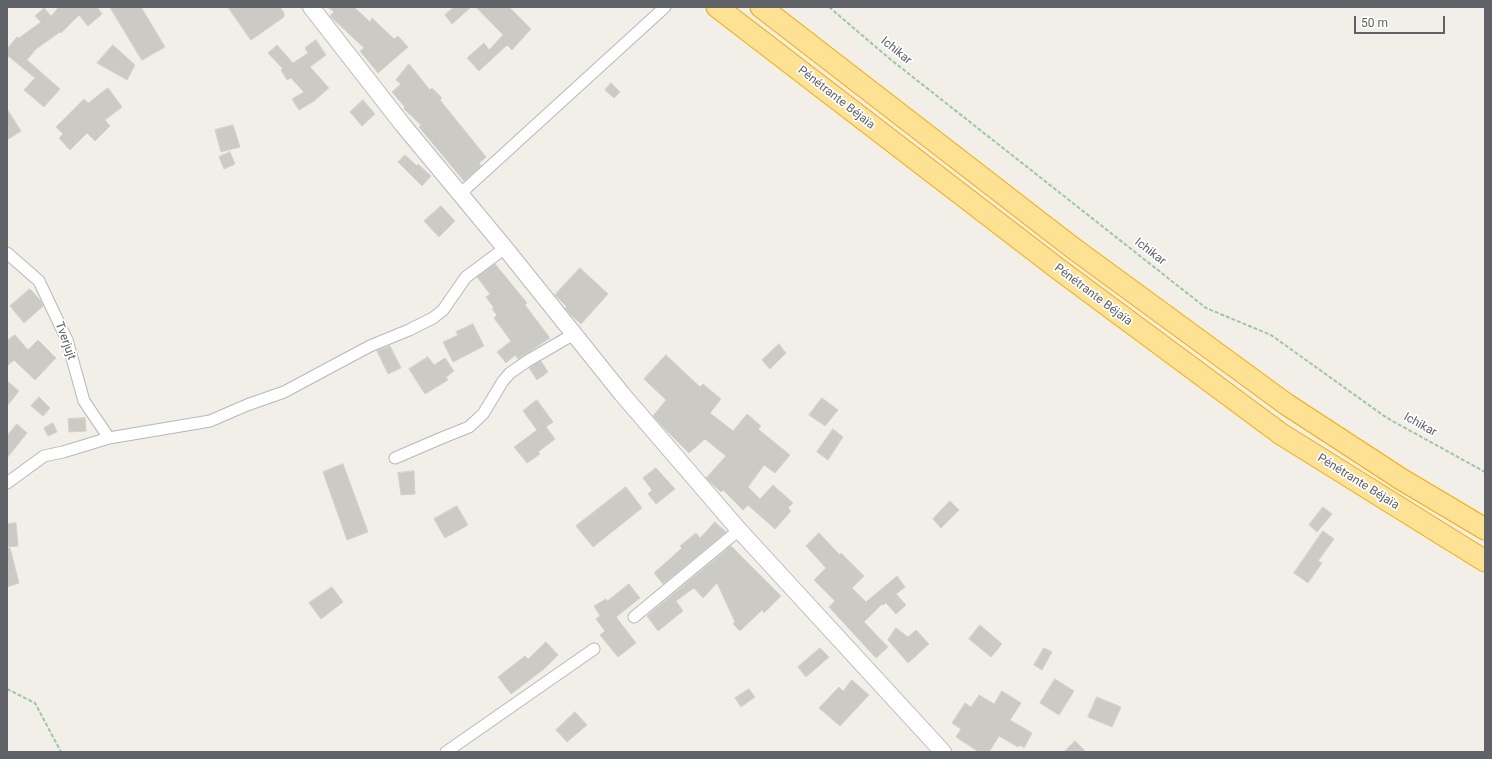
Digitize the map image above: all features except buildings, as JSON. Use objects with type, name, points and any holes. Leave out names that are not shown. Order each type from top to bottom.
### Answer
[{"type":"highway","name":"Pénétrante Béjaïa","points":[[717,7],[1057,268],[1281,434],[1485,561]]},
{"type":"highway","points":[[761,7],[1073,248],[1286,404],[1401,478],[1485,529]]},
{"type":"main road","points":[[311,7],[403,125],[505,248],[622,394],[739,530],[943,752]]},
{"type":"street","points":[[460,194],[665,7]]},
{"type":"street","points":[[7,482],[44,456],[63,452],[109,438],[210,422],[247,405],[284,392],[370,346],[409,330],[433,318],[443,310],[466,277],[505,248]]},
{"type":"street","name":"Tverjujt","points":[[7,252],[39,281],[67,340],[84,401],[109,438]]},
{"type":"street","points":[[395,458],[444,436],[469,427],[483,414],[503,381],[510,373],[529,360],[574,334]]},
{"type":"street","points":[[634,617],[739,530]]},
{"type":"street","points":[[446,752],[594,649]]},
{"type":"path","name":"Ichikar","points":[[829,7],[890,59],[1206,308],[1271,335],[1387,418],[1485,472]]},
{"type":"path","points":[[7,689],[35,703],[61,752]]}]
